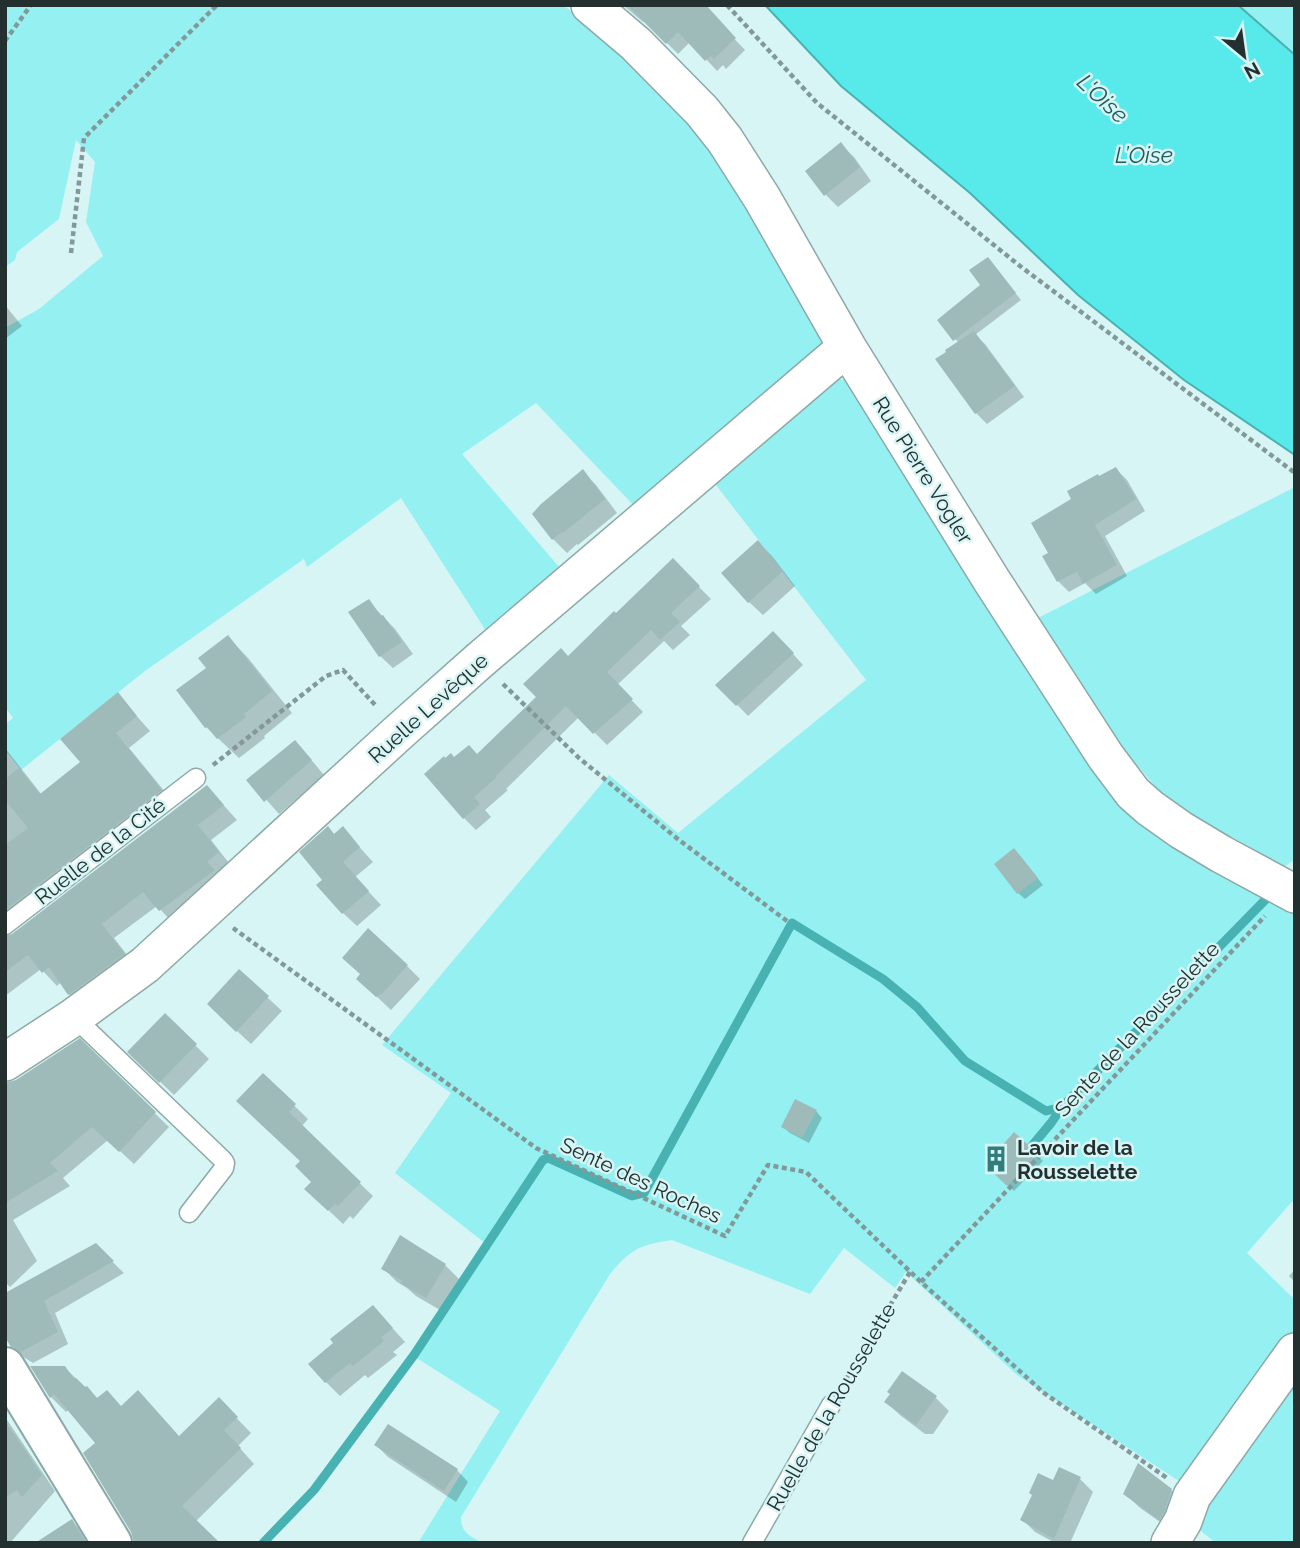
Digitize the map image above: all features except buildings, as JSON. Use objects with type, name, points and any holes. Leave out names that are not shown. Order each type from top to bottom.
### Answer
[{"type":"street","name":"Rue Pierre Vogler","points":[[590,5],[636,44],[702,111],[725,140],[762,198],[847,348],[999,593],[1105,757],[1133,793],[1181,830],[1292,892]]},
{"type":"street","name":"Ruelle Levêque","points":[[5,1062],[74,1017],[145,965],[480,660],[847,348]]},
{"type":"street","points":[[1170,1543],[1183,1521],[1192,1496],[1295,1352]]},
{"type":"street","points":[[5,1367],[112,1543]]},
{"type":"lane","name":"Ruelle de la Cité","points":[[5,925],[195,778]]},
{"type":"lane","points":[[74,1017],[225,1163],[224,1168],[189,1213]]},
{"type":"lane","name":"Ruelle de la Rousselette","points":[[752,1543],[831,1405]]},
{"type":"path","points":[[5,41],[31,5]]},
{"type":"path","points":[[71,253],[84,138],[217,5]]},
{"type":"path","points":[[727,5],[817,103],[1020,266],[1295,473]]},
{"type":"path","points":[[480,660],[579,758],[679,840],[787,921]]},
{"type":"path","points":[[195,778],[326,676],[343,670],[399,732]]},
{"type":"path","name":"Sente de la Rousselette","points":[[920,1282],[1292,892]]},
{"type":"path","name":"Sente des Roches","points":[[207,909],[536,1148],[725,1236],[768,1165],[806,1172],[920,1282],[1044,1393],[1192,1496]]},
{"type":"path","name":"Ruelle de la Rousselette","points":[[831,1405],[910,1272]]},
{"type":"shaded area","points":[[5,5],[563,5],[634,60],[681,101],[831,343],[638,510],[536,403],[462,454],[560,568],[486,631],[401,498],[307,567],[304,559],[145,671],[21,770],[5,750],[5,724],[13,718],[5,707],[5,328],[39,309],[103,256],[86,222],[95,162],[76,140],[59,219],[17,252],[15,260],[5,267]]},
{"type":"shaded area","points":[[1238,5],[1295,5],[1295,55]]},
{"type":"shaded area","points":[[834,379],[850,380],[1059,707],[1295,908],[1295,1198],[1247,1253],[1295,1300],[1295,1340],[1188,1487],[1017,1375],[906,1272],[895,1288],[844,1248],[810,1294],[672,1240],[651,1244],[630,1254],[610,1274],[461,1517],[464,1530],[482,1543],[418,1543],[500,1411],[412,1355],[485,1243],[395,1173],[451,1093],[382,1045],[609,775],[678,833],[866,680],[713,481]]},
{"type":"shaded area","points":[[1295,487],[1295,859],[1284,867],[1234,838],[1226,841],[1162,794],[1123,749],[1036,619]]},
{"type":"shaded area","points":[[1295,1364],[1295,1543],[1216,1543],[1192,1524]]},
{"type":"water","name":"L’Oise","points":[[765,5],[1238,5],[1295,55],[1295,455],[1184,380],[1078,295],[970,193],[841,86]]},
{"type":"waterway","points":[[263,1543],[314,1490],[414,1355],[543,1160],[548,1158],[632,1196],[644,1193],[792,923],[883,979],[917,1007],[965,1061],[1046,1111],[1062,1107],[1271,894]]},
{"type":"waterway","points":[[1031,1147],[1062,1107]]},
{"type":"place","name":"Lavoir de la Rousselette","points":[[996,1159]]},
{"type":"water label","name":"L'Oise","points":[[1103,98]]}]
